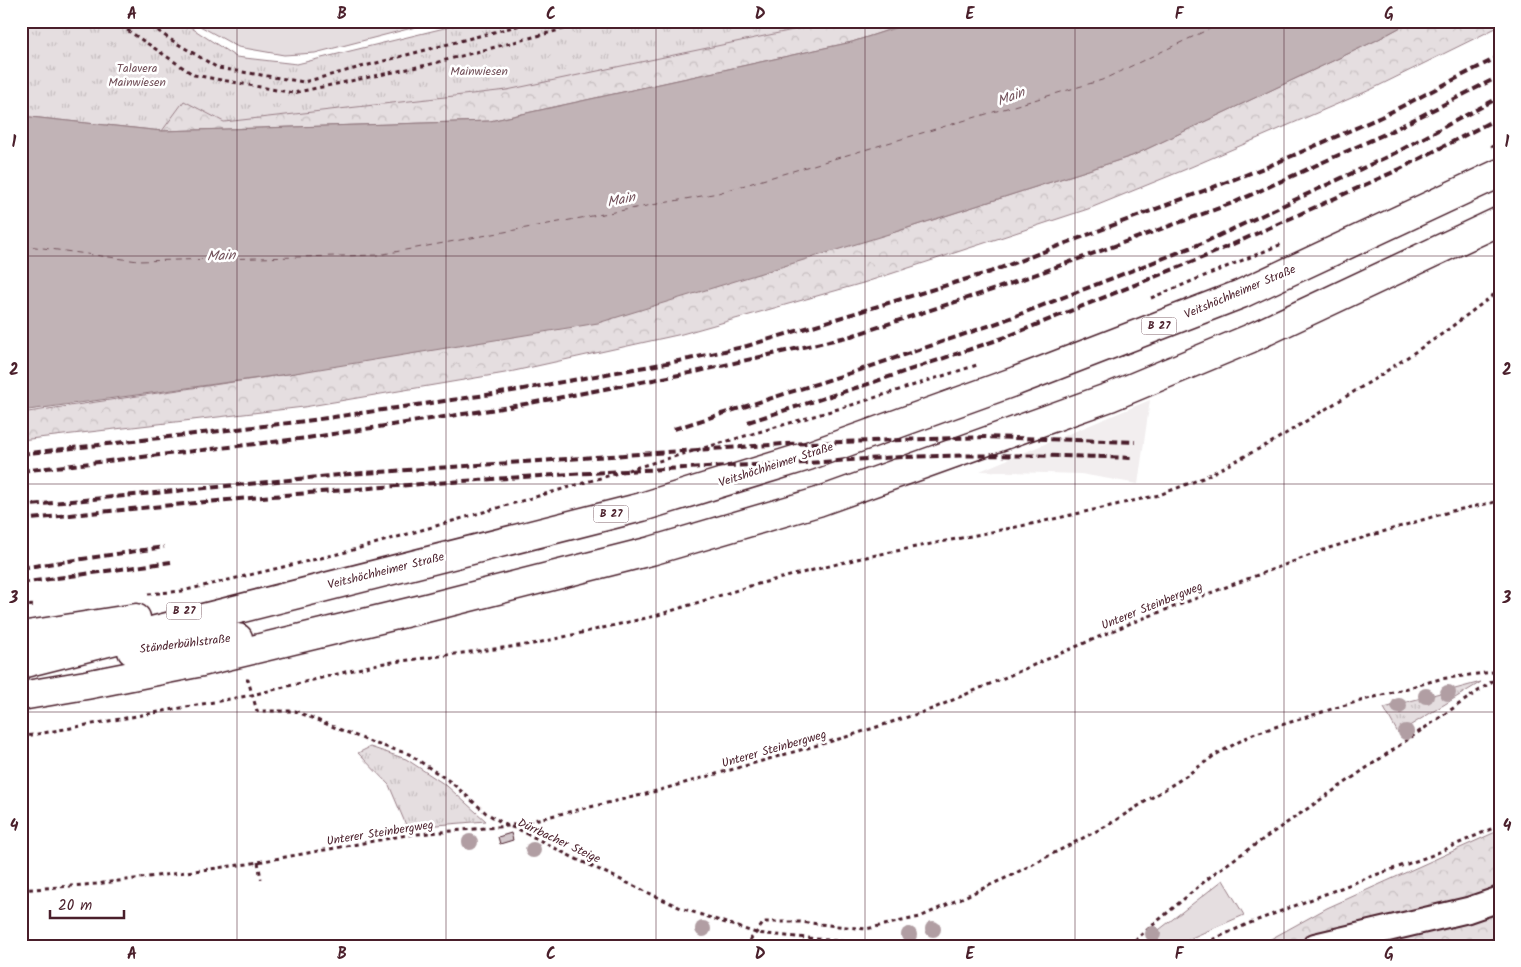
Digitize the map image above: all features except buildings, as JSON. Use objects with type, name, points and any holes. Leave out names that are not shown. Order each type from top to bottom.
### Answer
[{"type":"highway","name":"Veitshöchheimer Straße","points":[[21,664],[642,507],[808,456],[1016,381],[1241,294],[1500,173]]},
{"type":"highway","points":[[21,696],[202,662],[651,551],[818,502],[1110,397],[1249,339],[1500,221]]},
{"type":"highway","name":"B 27","points":[[21,636],[300,593]]},
{"type":"highway","name":"Ständerbühlstraße","points":[[21,664],[348,626]]},
{"type":"street","points":[[1315,946],[1468,910],[1500,899]]},
{"type":"path","points":[[114,21],[194,75],[293,92],[427,65],[594,21]]},
{"type":"path","points":[[145,21],[168,38],[218,68],[304,82],[536,21]]},
{"type":"path","points":[[1483,151],[1500,143]]},
{"type":"path","points":[[1150,299],[1288,241]]},
{"type":"path","points":[[21,738],[252,695],[378,664],[533,644],[655,616],[750,586],[861,558],[1036,523],[1159,495],[1202,478],[1272,442],[1434,340],[1500,290]]},
{"type":"path","points":[[144,595],[182,591],[346,552],[855,404],[985,362]]},
{"type":"path","name":"Unterer Steinbergweg","points":[[21,890],[96,884],[258,862],[408,835],[508,826],[656,792],[846,737],[922,712],[1131,623],[1329,548],[1452,511],[1500,501]]},
{"type":"path","points":[[21,606],[40,604]]},
{"type":"path","points":[[744,946],[764,922],[800,922],[866,929],[920,917],[1010,876],[1108,825],[1183,778],[1215,755],[1253,734],[1335,708],[1440,679],[1500,671]]},
{"type":"path","points":[[1128,946],[1217,871],[1500,676]]},
{"type":"path","name":"Dürrbacher Steige","points":[[252,695],[257,711],[296,711],[373,743],[409,754],[452,782],[486,813],[508,826],[518,829],[572,857],[681,908],[756,933],[889,946]]},
{"type":"path","points":[[1198,946],[1250,923],[1430,856],[1500,825]]},
{"type":"path","points":[[258,862],[261,879]]},
{"type":"shaded area","points":[[1150,400],[1138,484],[1081,474],[980,471]]},
{"type":"green space","name":"Mainwiesen","points":[[21,21],[181,21],[236,57],[297,64],[473,21],[916,21],[490,121],[162,131],[21,116]]},
{"type":"green space","points":[[195,21],[439,21],[315,53],[284,55],[238,47],[200,26]]},
{"type":"green space","points":[[836,21],[916,21],[852,42],[490,121],[162,131],[184,101],[224,122],[507,90]]},
{"type":"green space","points":[[1412,21],[1500,21],[1500,26],[1370,90],[1088,209],[863,283],[682,334],[505,373],[304,407],[21,440],[21,413],[295,373],[892,233],[1132,156],[1375,41]]},
{"type":"green space","points":[[1481,682],[1398,733],[1384,708]]},
{"type":"green space","points":[[370,747],[406,759],[447,786],[486,821],[437,825],[406,825],[389,785],[358,753]]},
{"type":"green space","points":[[1500,830],[1500,946],[1258,946],[1327,908]]},
{"type":"green space","points":[[1223,880],[1244,915],[1173,946],[1161,946],[1155,933]]},
{"type":"water","name":"Main","points":[[916,21],[1412,21],[1375,41],[1132,156],[892,233],[598,323],[295,373],[21,411],[21,116],[162,131],[490,121],[852,42]]},
{"type":"ferry route","points":[[21,245],[138,261],[378,255],[718,193],[1102,80],[1226,21]]},
{"type":"railway","points":[[21,454],[306,421],[507,392],[689,359],[747,346],[990,272],[1269,166],[1381,117],[1500,56]]},
{"type":"railway","points":[[21,471],[307,438],[509,407],[695,372],[851,336],[998,288],[1233,203],[1387,133],[1500,76]]},
{"type":"railway","points":[[674,429],[860,370],[1000,322],[1205,242],[1395,153],[1500,97]]},
{"type":"railway","points":[[748,422],[1006,337],[1211,254],[1400,169],[1500,117]]},
{"type":"railway","points":[[21,506],[350,474],[784,444],[986,437],[1135,442]]},
{"type":"railway","points":[[21,520],[306,493],[591,473],[945,456],[1008,455],[1134,458]]},
{"type":"railway","points":[[21,568],[164,547]]},
{"type":"railway","points":[[21,583],[171,562]]},
{"type":"park label","name":"Talavera Mainwiesen","points":[[137,75]]}]
